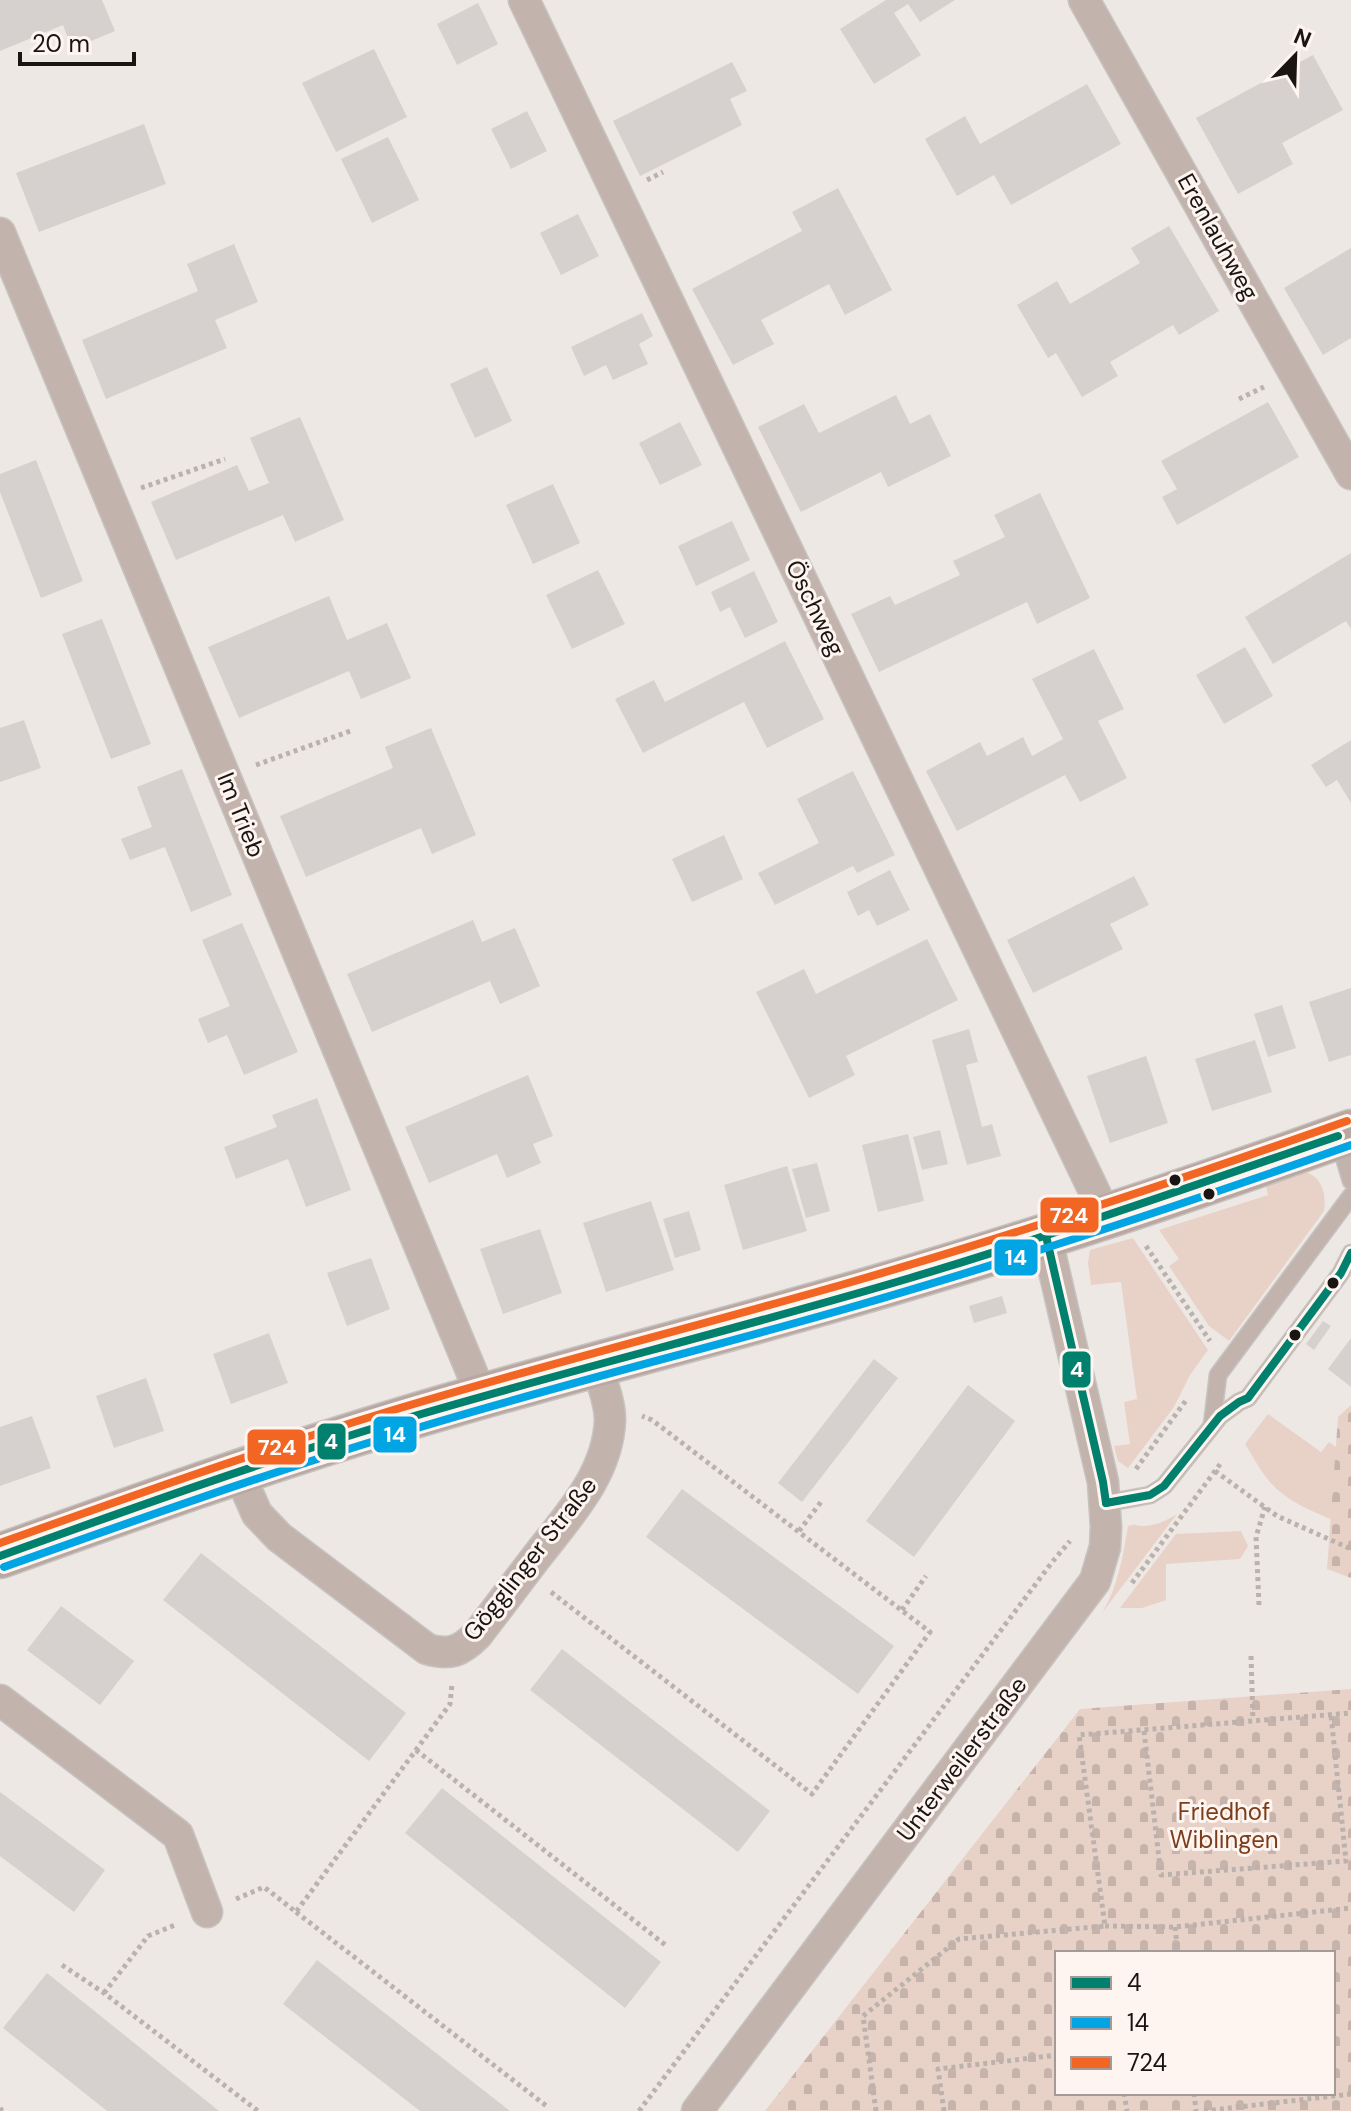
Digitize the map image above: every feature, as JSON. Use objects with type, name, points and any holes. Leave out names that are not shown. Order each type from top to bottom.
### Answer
[{"type":"street","name":"Öschweg","points":[[524,0],[1106,1216]]},
{"type":"street","name":"Erenlauhweg","points":[[1084,0],[1351,474]]},
{"type":"street","name":"Im Trieb","points":[[0,233],[482,1397]]},
{"type":"street","points":[[0,1556],[238,1471],[482,1397],[904,1280],[1046,1236],[1345,1134]]},
{"type":"street","points":[[1046,1236],[1106,1503]]},
{"type":"street","name":"Gögglinger Straße","points":[[238,1471],[257,1514],[279,1537],[415,1642],[441,1653],[455,1651],[468,1645],[477,1635],[586,1491],[604,1456],[610,1419],[597,1366]]},
{"type":"street","name":"Unterweilerstraße","points":[[697,2111],[1088,1593],[1095,1581],[1105,1547],[1106,1503]]},
{"type":"street","points":[[0,1700],[178,1835],[207,1912]]},
{"type":"lane","points":[[1345,1134],[1351,1181]]},
{"type":"lane","points":[[1212,1425],[1218,1375],[1351,1196]]},
{"type":"lane","points":[[1106,1503],[1150,1495],[1164,1486],[1212,1425],[1228,1409],[1248,1398],[1341,1273],[1351,1253]]},
{"type":"path","points":[[110,498],[225,459]]},
{"type":"path","points":[[225,776],[353,730]]},
{"type":"path","points":[[1143,1241],[1216,1349]]},
{"type":"path","points":[[1136,1469],[1179,1412],[1192,1387]]},
{"type":"path","points":[[525,1572],[812,1794],[930,1632],[652,1420]]},
{"type":"path","points":[[1123,1594],[1224,1459]]},
{"type":"path","points":[[1215,1471],[1304,1530],[1351,1549]]},
{"type":"path","points":[[799,1531],[821,1502]]},
{"type":"path","points":[[639,2111],[1053,1561],[1106,1503]]},
{"type":"path","points":[[1259,1605],[1256,1537],[1265,1507]]},
{"type":"path","points":[[902,1610],[926,1576]]},
{"type":"path","points":[[296,1912],[450,1704],[455,1651]]},
{"type":"path","points":[[1251,1656],[1253,1720]]},
{"type":"path","points":[[1105,1926],[1079,1735],[1351,1713]]},
{"type":"path","points":[[1144,1731],[1161,1875],[1346,1861],[1331,1715]]},
{"type":"path","points":[[416,1750],[668,1947]]},
{"type":"path","points":[[104,1993],[148,1936],[264,1887],[549,2108]]},
{"type":"path","points":[[876,2111],[863,2016],[959,1939],[1105,1926],[1175,1927],[1351,1908]]},
{"type":"path","points":[[1175,1927],[1178,1951]]},
{"type":"path","points":[[62,1965],[104,1993],[258,2111]]},
{"type":"path","points":[[944,2111],[938,2069],[1055,2055]]},
{"type":"path","points":[[1204,2111],[1351,2094]]},
{"type":"green space","points":[[1302,1171],[1314,1176],[1321,1185],[1324,1211],[1229,1341],[1209,1326],[1169,1266],[1179,1259],[1159,1230],[1268,1195],[1265,1181]]},
{"type":"green space","points":[[1133,1238],[1208,1350],[1190,1375],[1174,1407],[1128,1468],[1118,1461],[1114,1446],[1130,1444],[1124,1402],[1137,1399],[1121,1282],[1091,1285],[1088,1263],[1090,1250]]},
{"type":"green space","points":[[1351,1405],[1351,1578],[1327,1569],[1338,1417]]},
{"type":"green space","points":[[1268,1414],[1321,1452],[1329,1442],[1351,1458],[1343,1524],[1294,1502],[1263,1473],[1245,1444]]},
{"type":"green space","points":[[1177,1514],[1102,1613],[1116,1582],[1128,1526],[1156,1524]]},
{"type":"green space","points":[[1241,1531],[1248,1546],[1240,1559],[1166,1564],[1166,1600],[1142,1608],[1120,1608],[1176,1534]]},
{"type":"green space","name":"Friedhof Wiblingen","points":[[1351,1689],[1351,2111],[765,2111],[1080,1709]]},
{"type":"building","points":[[0,0],[102,0],[115,31],[72,49],[63,25],[0,51]]},
{"type":"building","points":[[886,0],[955,0],[920,22],[908,4],[894,13],[921,55],[874,84],[840,29]]},
{"type":"building","points":[[478,3],[498,44],[457,65],[437,24]]},
{"type":"building","points":[[374,49],[407,117],[336,152],[302,83]]},
{"type":"building","points":[[1313,55],[1343,110],[1282,143],[1293,164],[1238,194],[1196,118]]},
{"type":"building","points":[[732,62],[747,91],[730,99],[742,125],[640,176],[613,121]]},
{"type":"building","points":[[1087,84],[1121,144],[1011,205],[994,175],[957,196],[925,139],[965,116],[980,144]]},
{"type":"building","points":[[527,111],[547,151],[511,169],[491,129]]},
{"type":"building","points":[[144,124],[166,184],[39,232],[16,173]]},
{"type":"building","points":[[388,137],[419,200],[372,223],[341,159]]},
{"type":"building","points":[[838,188],[892,290],[845,315],[829,284],[761,320],[774,344],[733,365],[692,289],[802,231],[792,212]]},
{"type":"building","points":[[578,214],[599,256],[561,275],[540,233]]},
{"type":"building","points":[[1169,226],[1219,311],[1179,335],[1173,325],[1110,362],[1118,376],[1082,397],[1056,353],[1048,358],[1017,305],[1057,281],[1070,304],[1140,263],[1131,248]]},
{"type":"building","points":[[234,244],[258,302],[215,320],[227,348],[106,399],[82,340],[198,291],[187,264]]},
{"type":"building","points":[[1351,248],[1351,338],[1323,355],[1284,288]]},
{"type":"building","points":[[642,313],[653,336],[639,344],[648,364],[613,380],[606,365],[584,376],[571,347]]},
{"type":"building","points":[[487,367],[512,421],[475,438],[450,384]]},
{"type":"building","points":[[896,395],[910,424],[930,414],[951,456],[888,487],[881,472],[801,512],[758,427],[804,404],[819,433]]},
{"type":"building","points":[[1268,402],[1299,457],[1177,525],[1162,497],[1177,489],[1161,461]]},
{"type":"building","points":[[300,417],[344,520],[295,542],[283,515],[176,560],[151,502],[237,465],[249,491],[269,483],[250,438]]},
{"type":"building","points":[[680,422],[702,465],[660,485],[639,443]]},
{"type":"building","points":[[36,460],[83,581],[41,598],[0,492],[0,474]]},
{"type":"building","points":[[553,484],[580,543],[533,564],[506,505]]},
{"type":"building","points":[[1040,493],[1090,598],[1037,624],[1027,602],[879,672],[851,614],[890,596],[895,605],[960,575],[953,561],[1005,537],[994,515]]},
{"type":"building","points":[[732,521],[750,560],[696,586],[678,546]]},
{"type":"building","points":[[1351,553],[1351,629],[1346,621],[1273,664],[1245,617]]},
{"type":"building","points":[[598,570],[625,624],[572,649],[546,595]]},
{"type":"building","points":[[754,571],[778,622],[745,638],[730,607],[720,612],[711,592]]},
{"type":"building","points":[[329,596],[347,640],[387,623],[411,678],[361,699],[349,671],[239,718],[208,647]]},
{"type":"building","points":[[102,619],[151,744],[111,759],[62,634]]},
{"type":"building","points":[[785,641],[824,719],[767,748],[744,702],[643,753],[615,699],[654,680],[665,702]]},
{"type":"building","points":[[1245,647],[1273,696],[1224,724],[1196,675]]},
{"type":"building","points":[[1094,649],[1124,709],[1098,721],[1127,778],[1080,802],[1065,775],[957,831],[926,771],[980,742],[987,756],[1023,737],[1032,756],[1063,739],[1032,679]]},
{"type":"building","points":[[24,720],[41,768],[0,782],[0,728]]},
{"type":"building","points":[[431,728],[476,835],[432,854],[421,828],[306,877],[280,816],[393,768],[385,747]]},
{"type":"building","points":[[1351,740],[1351,803],[1337,780],[1326,787],[1311,765]]},
{"type":"building","points":[[182,769],[232,895],[191,912],[165,847],[130,860],[121,839],[152,827],[137,787]]},
{"type":"building","points":[[853,771],[895,855],[857,873],[853,866],[775,905],[758,873],[819,843],[797,799]]},
{"type":"building","points":[[724,835],[743,879],[692,902],[672,859]]},
{"type":"building","points":[[890,870],[910,910],[877,926],[869,910],[858,916],[847,892]]},
{"type":"building","points":[[1134,876],[1149,905],[1110,924],[1123,949],[1033,993],[1007,940]]},
{"type":"building","points":[[473,920],[482,942],[515,928],[540,986],[500,1004],[490,981],[372,1032],[347,974]]},
{"type":"building","points":[[242,923],[298,1052],[244,1075],[227,1035],[208,1043],[198,1019],[230,1006],[202,940]]},
{"type":"building","points":[[927,939],[958,1000],[846,1056],[855,1075],[809,1098],[756,992],[804,969],[816,994]]},
{"type":"building","points":[[1351,988],[1351,1055],[1329,1062],[1309,1002]]},
{"type":"building","points":[[1282,1005],[1296,1048],[1268,1057],[1254,1014]]},
{"type":"building","points":[[969,1029],[978,1062],[966,1065],[982,1127],[992,1124],[1001,1156],[967,1165],[932,1040]]},
{"type":"building","points":[[1255,1040],[1272,1092],[1212,1111],[1195,1059]]},
{"type":"building","points":[[1146,1056],[1168,1123],[1110,1143],[1087,1076]]},
{"type":"building","points":[[528,1075],[553,1136],[533,1144],[541,1163],[507,1178],[497,1154],[429,1183],[405,1127]]},
{"type":"building","points":[[317,1098],[351,1190],[306,1207],[288,1159],[236,1179],[224,1147],[277,1127],[272,1115]]},
{"type":"building","points":[[940,1130],[948,1164],[922,1170],[913,1137]]},
{"type":"building","points":[[908,1134],[924,1201],[878,1212],[862,1145]]},
{"type":"building","points":[[817,1163],[830,1211],[806,1218],[792,1169]]},
{"type":"building","points":[[787,1166],[807,1231],[743,1250],[724,1185]]},
{"type":"building","points":[[651,1201],[674,1270],[606,1292],[583,1223]]},
{"type":"building","points":[[689,1211],[701,1250],[675,1258],[663,1219]]},
{"type":"building","points":[[540,1229],[562,1293],[503,1314],[480,1249]]},
{"type":"building","points":[[371,1258],[390,1309],[347,1326],[327,1273]]},
{"type":"building","points":[[1002,1296],[1007,1313],[974,1323],[969,1306]]},
{"type":"building","points":[[1323,1321],[1331,1326],[1314,1350],[1306,1344]]},
{"type":"building","points":[[269,1333],[288,1383],[231,1404],[213,1354]]},
{"type":"building","points":[[1351,1338],[1351,1387],[1328,1369]]},
{"type":"building","points":[[874,1359],[898,1378],[802,1502],[778,1483]]},
{"type":"building","points":[[146,1378],[164,1431],[114,1448],[96,1396]]},
{"type":"building","points":[[968,1385],[1015,1421],[914,1557],[866,1521]]},
{"type":"building","points":[[32,1416],[51,1468],[0,1486],[0,1427]]},
{"type":"building","points":[[682,1489],[894,1646],[858,1694],[646,1537]]},
{"type":"building","points":[[201,1553],[406,1713],[369,1761],[163,1600]]},
{"type":"building","points":[[61,1606],[134,1661],[100,1705],[27,1650]]},
{"type":"building","points":[[562,1649],[770,1811],[738,1852],[530,1690]]},
{"type":"building","points":[[442,1788],[661,1962],[625,2008],[405,1833]]},
{"type":"building","points":[[0,1792],[105,1870],[74,1912],[0,1856]]},
{"type":"building","points":[[317,1960],[510,2111],[420,2111],[283,2004]]},
{"type":"building","points":[[47,1973],[219,2111],[107,2111],[3,2028]]},
{"type":"transit line","name":"724","points":[[0,1543],[341,1426],[905,1266],[1095,1207],[1347,1121]]},
{"type":"transit line","name":"4","points":[[0,1556],[344,1437],[910,1278],[1338,1136]]},
{"type":"transit line","name":"14","points":[[4,1567],[345,1450],[973,1271],[1351,1145]]},
{"type":"transit line","name":"4","points":[[1046,1236],[1106,1503]]},
{"type":"transit line","name":"4","points":[[1106,1503],[1150,1495],[1164,1486],[1220,1416],[1248,1398],[1341,1273],[1351,1253]]}]
